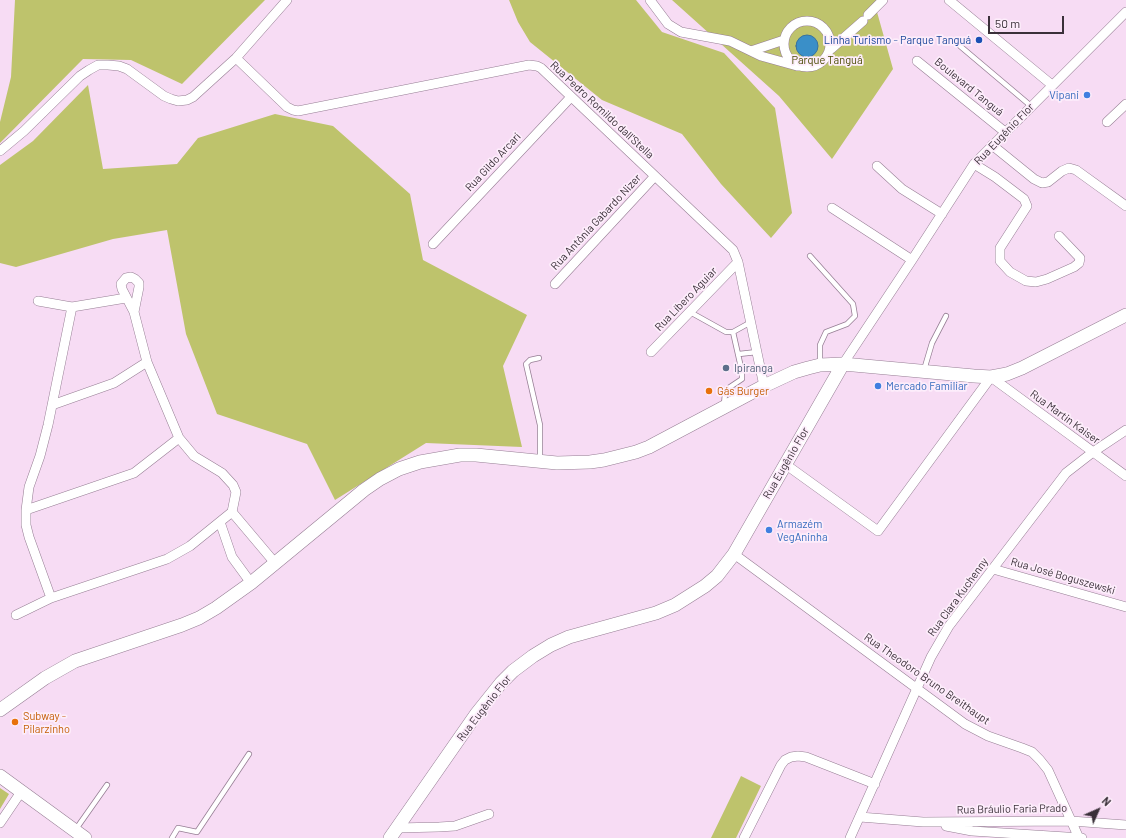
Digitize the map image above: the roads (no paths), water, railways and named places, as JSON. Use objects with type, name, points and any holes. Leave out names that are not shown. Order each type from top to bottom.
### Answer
[{"type":"main road","points":[[0,710],[45,678],[75,661],[199,618],[233,597],[364,490],[380,479],[399,469],[420,462],[460,455],[476,455],[572,464],[590,462],[636,452],[661,441],[764,386],[794,372],[820,365],[843,364],[991,377],[1007,374],[1022,368],[1126,315]]},
{"type":"main road","name":"Rua Eugênio Flor","points":[[394,833],[477,713],[501,683],[513,671],[533,656],[551,645],[563,640],[675,606],[717,576],[734,554],[843,364]]},
{"type":"main road","points":[[1,777],[80,834]]},
{"type":"street","points":[[0,151],[24,131],[80,76],[98,66],[108,64],[127,69],[164,96],[178,101],[186,100],[200,92],[236,58],[287,0]]},
{"type":"street","points":[[650,0],[668,24],[681,32],[730,41],[761,56],[797,66],[805,68],[818,65],[827,57],[831,41],[823,26],[815,22],[799,22],[786,34],[784,40],[786,54],[797,66]]},
{"type":"street","points":[[830,49],[866,18],[882,0]]},
{"type":"street","points":[[949,0],[1052,85]]},
{"type":"street","name":"Rua Eugênio Flor","points":[[843,364],[974,164],[1126,12]]},
{"type":"street","points":[[751,51],[784,40]]},
{"type":"street","name":"Rua Pedro Romildo dall'Stella","points":[[236,58],[287,107],[298,111],[532,65],[541,68],[730,246],[738,262],[764,386]]},
{"type":"street","name":"Boulevard Tanguá","points":[[917,61],[1005,132]]},
{"type":"street","name":"Rua Gildo Arcari","points":[[433,244],[571,97]]},
{"type":"street","points":[[1108,122],[1126,104]]},
{"type":"street","points":[[992,145],[1034,180],[1042,183],[1048,182],[1062,171],[1069,168],[1076,170],[1126,206]]},
{"type":"street","points":[[974,164],[995,177],[1024,199],[1027,206],[1000,248],[1000,261],[1010,272],[1026,281],[1036,282],[1048,279],[1074,267],[1079,263],[1080,258],[1059,236]]},
{"type":"street","points":[[877,166],[902,189],[942,214]]},
{"type":"street","name":"Rua Antônia Gabardo Nizer","points":[[555,284],[655,176]]},
{"type":"street","points":[[832,208],[912,260]]},
{"type":"street","name":"Rua Líbero Aguiar","points":[[651,352],[738,262]]},
{"type":"street","points":[[16,615],[51,598],[167,559],[184,550],[232,512],[236,492],[233,485],[222,473],[194,456],[179,438],[147,362],[134,312],[122,289],[121,284],[126,278],[131,277],[139,283],[134,312]]},
{"type":"street","points":[[38,301],[72,307],[126,298]]},
{"type":"street","points":[[51,598],[29,537],[26,525],[26,510],[29,487],[45,440],[72,307]]},
{"type":"street","points":[[52,405],[114,383],[147,362]]},
{"type":"street","points":[[785,464],[878,531],[991,377]]},
{"type":"street","name":"Rua Martin Kaiser","points":[[991,377],[1126,476]]},
{"type":"street","name":"Rua Clara Kuchenny","points":[[850,838],[939,642],[961,610],[1066,473],[1093,452],[1126,430]]},
{"type":"street","points":[[26,510],[134,473],[179,438]]},
{"type":"street","points":[[232,512],[275,563]]},
{"type":"street","points":[[220,522],[232,557],[251,583]]},
{"type":"street","name":"Rua Theodoro Bruno Breithaupt","points":[[734,554],[976,730],[1032,752],[1048,770],[1080,838]]},
{"type":"street","name":"Rua José Boguszewski","points":[[993,569],[1126,607]]},
{"type":"street","points":[[744,838],[781,765],[791,756],[806,757],[874,784]]},
{"type":"street","points":[[0,823],[21,792]]},
{"type":"street","points":[[394,833],[455,826],[489,814]]},
{"type":"street","name":"Rua Bráulio Faria Prado","points":[[860,817],[923,822],[972,830],[1080,838]]},
{"type":"street","name":"Rua Bráulio Faria Prado","points":[[923,822],[1071,821],[1126,825]]},
{"type":"lane","points":[[960,46],[1031,106]]},
{"type":"lane","points":[[810,256],[853,304],[855,316],[847,324],[826,332],[820,345],[820,365]]},
{"type":"lane","points":[[690,312],[726,332],[733,332],[751,322]]},
{"type":"lane","points":[[924,372],[932,343],[946,316]]},
{"type":"lane","points":[[724,407],[725,393],[730,387],[742,379],[739,354],[733,332]]},
{"type":"lane","points":[[739,354],[757,352]]},
{"type":"lane","points":[[539,358],[530,360],[526,364],[540,425],[540,462]]},
{"type":"lane","points":[[172,838],[178,828],[198,832],[249,754]]},
{"type":"lane","points":[[80,834],[107,785]]},
{"type":"water","points":[[807,35],[815,38],[818,46],[815,54],[807,57],[799,54],[796,46],[799,38]]},
{"type":"place","name":"Linha Turismo - Parque Tanguá","points":[[979,40]]},
{"type":"place","name":"Vipani","points":[[1087,95]]},
{"type":"place","name":"Ipiranga","points":[[726,368]]},
{"type":"place","name":"Mercado Familiar","points":[[878,386]]},
{"type":"place","name":"Gás Burger","points":[[709,391]]},
{"type":"place","name":"Armazém VegAninha","points":[[769,530]]},
{"type":"place","name":"Subway - Pilarzinho","points":[[15,722]]},
{"type":"park label","name":"Parque Tanguá","points":[[827,60]]}]
